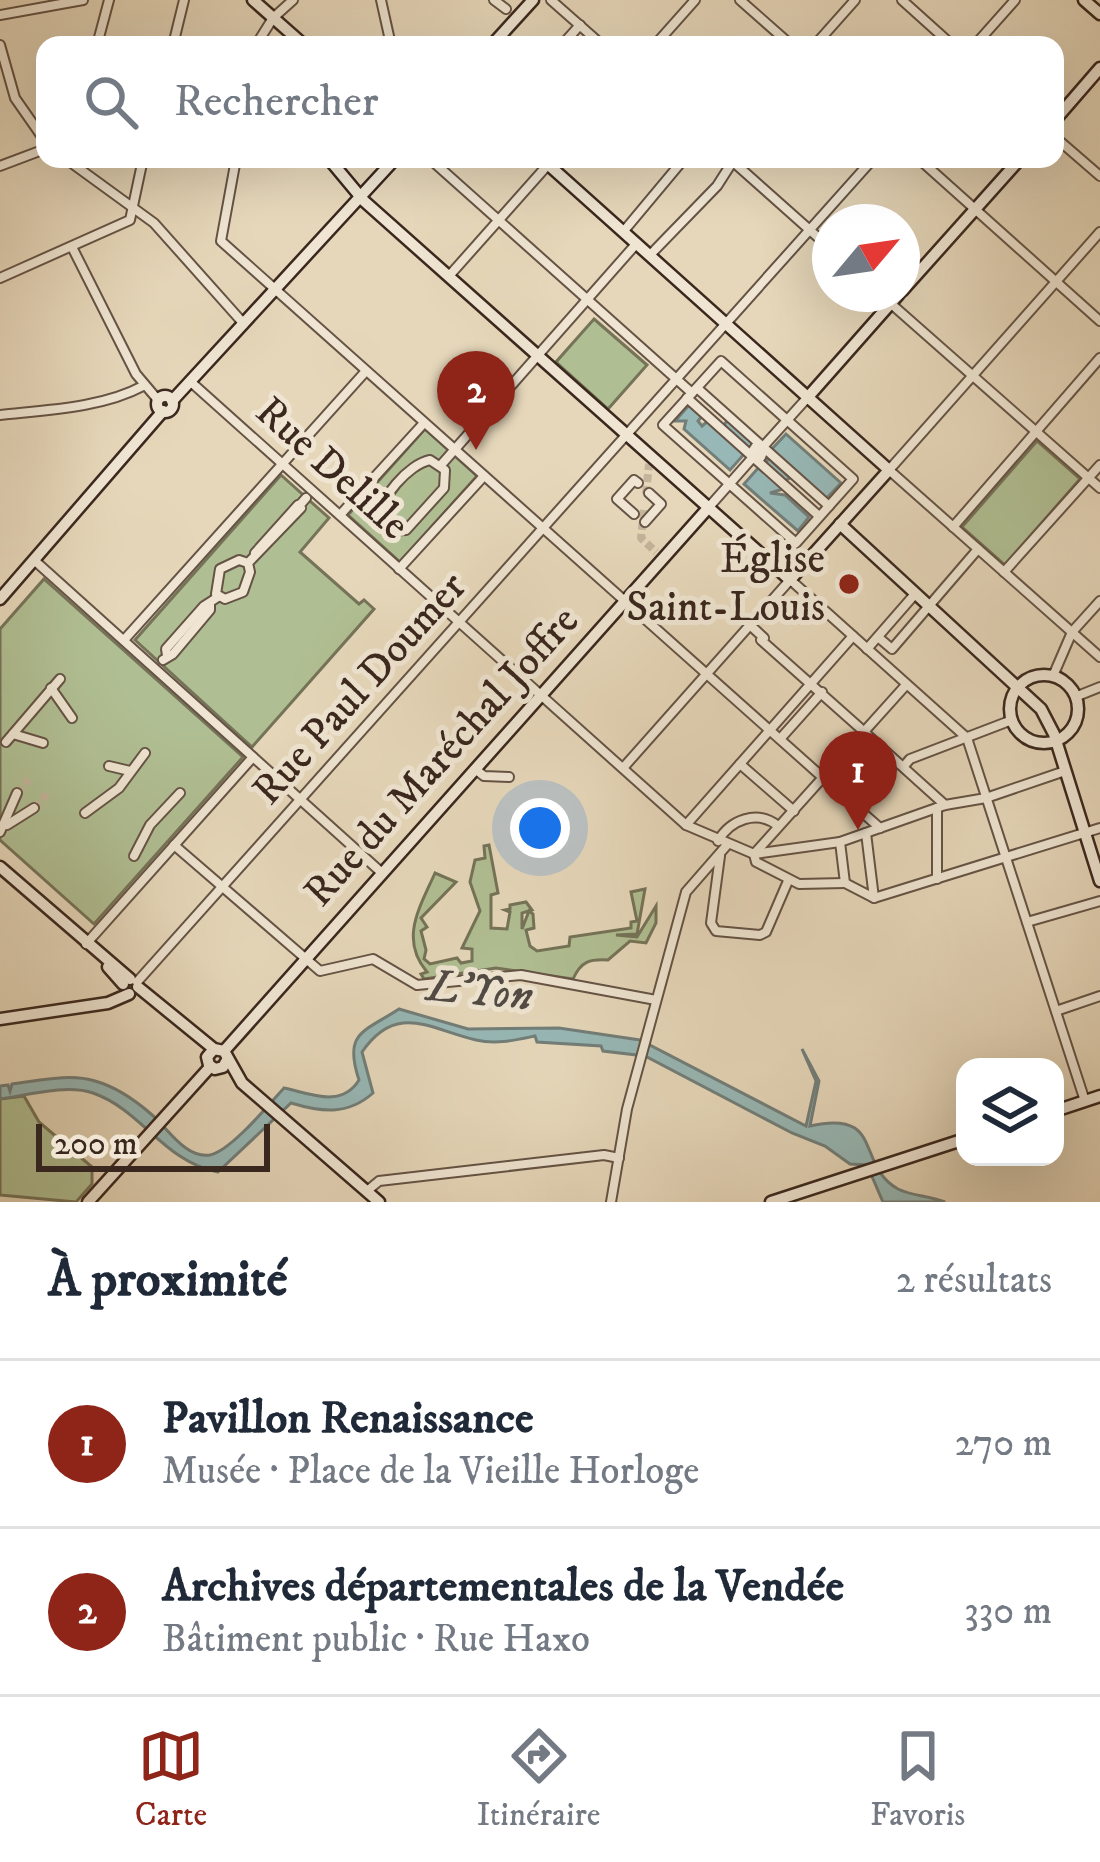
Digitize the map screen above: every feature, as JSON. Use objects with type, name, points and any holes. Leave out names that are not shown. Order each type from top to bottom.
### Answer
[{"type":"street","points":[[0,15],[83,0]]},
{"type":"street","points":[[99,36],[109,0]]},
{"type":"street","points":[[175,36],[184,0]]},
{"type":"street","points":[[254,0],[294,36]]},
{"type":"street","points":[[262,36],[293,0]]},
{"type":"street","points":[[381,0],[389,36]]},
{"type":"street","points":[[494,0],[506,9]]},
{"type":"street","points":[[500,36],[533,0]]},
{"type":"street","points":[[552,0],[592,36]]},
{"type":"street","points":[[663,36],[695,0]]},
{"type":"street","points":[[740,0],[781,36]]},
{"type":"street","points":[[822,36],[855,0]]},
{"type":"street","points":[[902,0],[942,36]]},
{"type":"street","points":[[982,36],[1015,0]]},
{"type":"street","points":[[1084,0],[1100,14]]},
{"type":"street","points":[[570,36],[580,25]]},
{"type":"street","points":[[0,45],[15,98],[36,131]]},
{"type":"street","points":[[1064,110],[1100,68]]},
{"type":"street","points":[[1064,144],[1100,176]]},
{"type":"street","points":[[0,166],[36,149]]},
{"type":"street","points":[[79,168],[154,223],[239,320]]},
{"type":"street","points":[[0,278],[130,220],[140,168]]},
{"type":"street","points":[[234,168],[221,241],[880,829]]},
{"type":"street","points":[[330,168],[348,194],[538,355],[651,461],[967,738],[1085,1101]]},
{"type":"street","points":[[72,247],[143,386],[170,410],[172,401],[192,383],[269,286],[387,168]]},
{"type":"street","points":[[440,168],[1041,709],[1056,741],[1100,880]]},
{"type":"street","points":[[448,277],[542,168]]},
{"type":"street","points":[[555,168],[1100,658]]},
{"type":"street","points":[[623,232],[676,168]]},
{"type":"street","points":[[650,255],[717,186],[727,168]]},
{"type":"street","points":[[741,168],[810,230]]},
{"type":"street","name":"Rue Paul Doumer","points":[[130,987],[865,168]]},
{"type":"street","points":[[929,168],[1100,320]]},
{"type":"street","points":[[920,271],[1013,168]]},
{"type":"street","points":[[623,768],[1100,232]]},
{"type":"street","points":[[441,465],[637,244]]},
{"type":"street","points":[[709,508],[884,312]]},
{"type":"street","points":[[913,312],[974,376],[1100,488]]},
{"type":"street","points":[[953,527],[1100,358]]},
{"type":"street","points":[[721,361],[853,478],[796,543],[663,425],[692,393],[721,361]]},
{"type":"street","points":[[124,640],[365,371]]},
{"type":"street","name":"Rue Delille","points":[[192,383],[686,825],[754,854]]},
{"type":"street","points":[[0,415],[51,410],[120,396],[143,386]]},
{"type":"street","points":[[692,393],[724,432],[742,447],[758,452]]},
{"type":"street","points":[[0,599],[160,405]]},
{"type":"street","points":[[339,515],[424,423]]},
{"type":"street","points":[[758,452],[764,467],[824,511]]},
{"type":"street","points":[[430,460],[441,465],[446,482],[406,530],[383,527],[379,509],[418,463],[430,460]]},
{"type":"street","points":[[1004,572],[1100,465]]},
{"type":"street","points":[[382,468],[400,483]]},
{"type":"street","points":[[399,569],[484,476]]},
{"type":"street","points":[[634,514],[617,499],[634,480],[638,483]]},
{"type":"street","points":[[645,522],[661,504],[648,494],[646,509]]},
{"type":"street","points":[[248,563],[302,508],[306,498]]},
{"type":"street","points":[[429,505],[445,519]]},
{"type":"street","name":"Rue du Maréchal Joffre","points":[[88,1202],[625,602],[660,555],[709,508]]},
{"type":"street","points":[[369,542],[383,527]]},
{"type":"street","points":[[881,662],[978,549]]},
{"type":"street","points":[[34,560],[382,873]]},
{"type":"street","points":[[165,658],[210,610],[220,569],[238,560],[248,563]]},
{"type":"street","points":[[215,600],[245,590],[248,563]]},
{"type":"street","points":[[867,649],[916,593]]},
{"type":"street","points":[[1053,676],[1072,632],[1100,601]]},
{"type":"street","points":[[750,625],[770,651],[904,766],[941,807],[937,879]]},
{"type":"street","points":[[686,825],[853,636]]},
{"type":"street","points":[[878,637],[892,649]]},
{"type":"street","points":[[1035,676],[1053,676],[1076,697],[1073,726],[1056,741],[1027,738],[1012,721],[1011,703],[1019,686],[1035,676]]},
{"type":"street","points":[[43,743],[9,738],[60,679]]},
{"type":"street","points":[[754,854],[906,685]]},
{"type":"street","points":[[1076,697],[1100,687]]},
{"type":"street","points":[[51,688],[72,718]]},
{"type":"street","points":[[780,739],[822,692]]},
{"type":"street","points":[[904,766],[910,759],[1012,721]]},
{"type":"street","points":[[86,813],[118,788],[145,754]]},
{"type":"street","points":[[86,944],[253,757]]},
{"type":"street","points":[[740,764],[794,812]]},
{"type":"street","points":[[109,766],[130,771]]},
{"type":"street","points":[[475,769],[484,776],[509,777]]},
{"type":"street","points":[[754,854],[840,842],[1065,771]]},
{"type":"street","points":[[3,829],[17,793]]},
{"type":"street","points":[[134,856],[150,825],[180,793]]},
{"type":"street","points":[[3,829],[34,808]]},
{"type":"street","points":[[778,826],[769,819],[731,823],[720,854],[713,928],[760,935],[769,928],[788,881]]},
{"type":"street","points":[[754,854],[756,862],[788,881],[845,883],[874,898],[1100,828]]},
{"type":"street","points":[[866,833],[874,898]]},
{"type":"street","points":[[840,842],[845,883]]},
{"type":"street","points":[[174,845],[320,971],[373,959],[417,985],[521,976],[656,1000]]},
{"type":"street","points":[[611,1202],[639,1060],[686,892],[720,854]]},
{"type":"street","points":[[0,867],[130,987],[160,1006],[379,1202]]},
{"type":"street","points":[[708,868],[718,876]]},
{"type":"street","points":[[1027,922],[1100,901]]},
{"type":"street","points":[[0,1019],[98,1003],[130,987]]},
{"type":"street","points":[[1056,1011],[1100,996]]},
{"type":"street","points":[[1064,1108],[1100,1096]]},
{"type":"street","points":[[771,1202],[807,1196],[956,1142]]},
{"type":"street","points":[[367,1191],[380,1181],[619,1158]]},
{"type":"green space","points":[[594,319],[647,365],[608,409],[556,362]]},
{"type":"green space","points":[[425,429],[477,476],[400,562],[348,515]]},
{"type":"green space","points":[[1037,441],[1080,479],[1005,565],[962,527]]},
{"type":"green space","points":[[281,475],[329,518],[300,552],[359,604],[364,600],[374,609],[252,747],[135,640]]},
{"type":"green space","points":[[44,579],[243,757],[94,924],[0,840],[0,629]]},
{"type":"green space","points":[[489,845],[498,893],[491,895],[491,928],[507,929],[510,912],[505,910],[526,902],[532,910],[522,913],[522,929],[529,911],[534,928],[526,930],[530,946],[537,951],[569,946],[570,937],[631,928],[631,922],[637,921],[631,892],[645,889],[637,934],[616,935],[637,937],[656,906],[656,923],[646,943],[630,941],[608,960],[583,965],[573,979],[496,968],[424,979],[421,974],[427,972],[413,935],[435,873],[456,882],[421,918],[427,927],[421,931],[424,959],[430,964],[457,958],[461,963],[472,961],[472,949],[462,948],[480,911],[470,882],[475,860],[485,858],[484,846]]},
{"type":"green space","points":[[24,1096],[39,1122],[92,1167],[92,1184],[76,1202],[0,1195],[0,1099]]},
{"type":"water","points":[[690,404],[703,415],[698,421],[702,426],[709,420],[722,427],[728,420],[754,443],[730,470],[684,429],[686,421],[675,421]]},
{"type":"water","points":[[786,434],[841,483],[825,500],[770,451]]},
{"type":"water","points":[[768,458],[790,478],[779,484],[783,489],[770,493],[785,495],[809,517],[798,531],[744,484]]},
{"type":"water","points":[[399,1009],[468,1029],[559,1028],[640,1040],[806,1126],[816,1081],[802,1049],[819,1081],[810,1126],[849,1125],[866,1142],[885,1179],[903,1191],[945,1202],[883,1202],[867,1165],[850,1164],[825,1146],[645,1056],[603,1051],[601,1046],[537,1042],[535,1036],[491,1042],[415,1023],[388,1027],[362,1052],[373,1093],[353,1106],[334,1110],[291,1103],[218,1172],[183,1158],[126,1111],[93,1093],[60,1090],[0,1099],[0,1086],[8,1085],[10,1091],[12,1084],[43,1080],[95,1081],[138,1104],[192,1152],[210,1155],[239,1136],[284,1088],[324,1097],[352,1089],[359,1080],[355,1043],[367,1029]]},
{"type":"tunnel","points":[[646,494],[649,464]]},
{"type":"tunnel","points":[[644,510],[641,538],[656,552]]},
{"type":"tunnel","points":[[17,793],[29,779]]},
{"type":"tunnel","points":[[34,808],[47,794]]},
{"type":"place","name":"Archives départementales de la Vendée","points":[[476,450]]},
{"type":"place","name":"Église Saint-Louis","points":[[849,584]]},
{"type":"place","name":"Pavillon Renaissance","points":[[858,830]]},
{"type":"water label","name":"L'Yon","points":[[480,992]]}]
